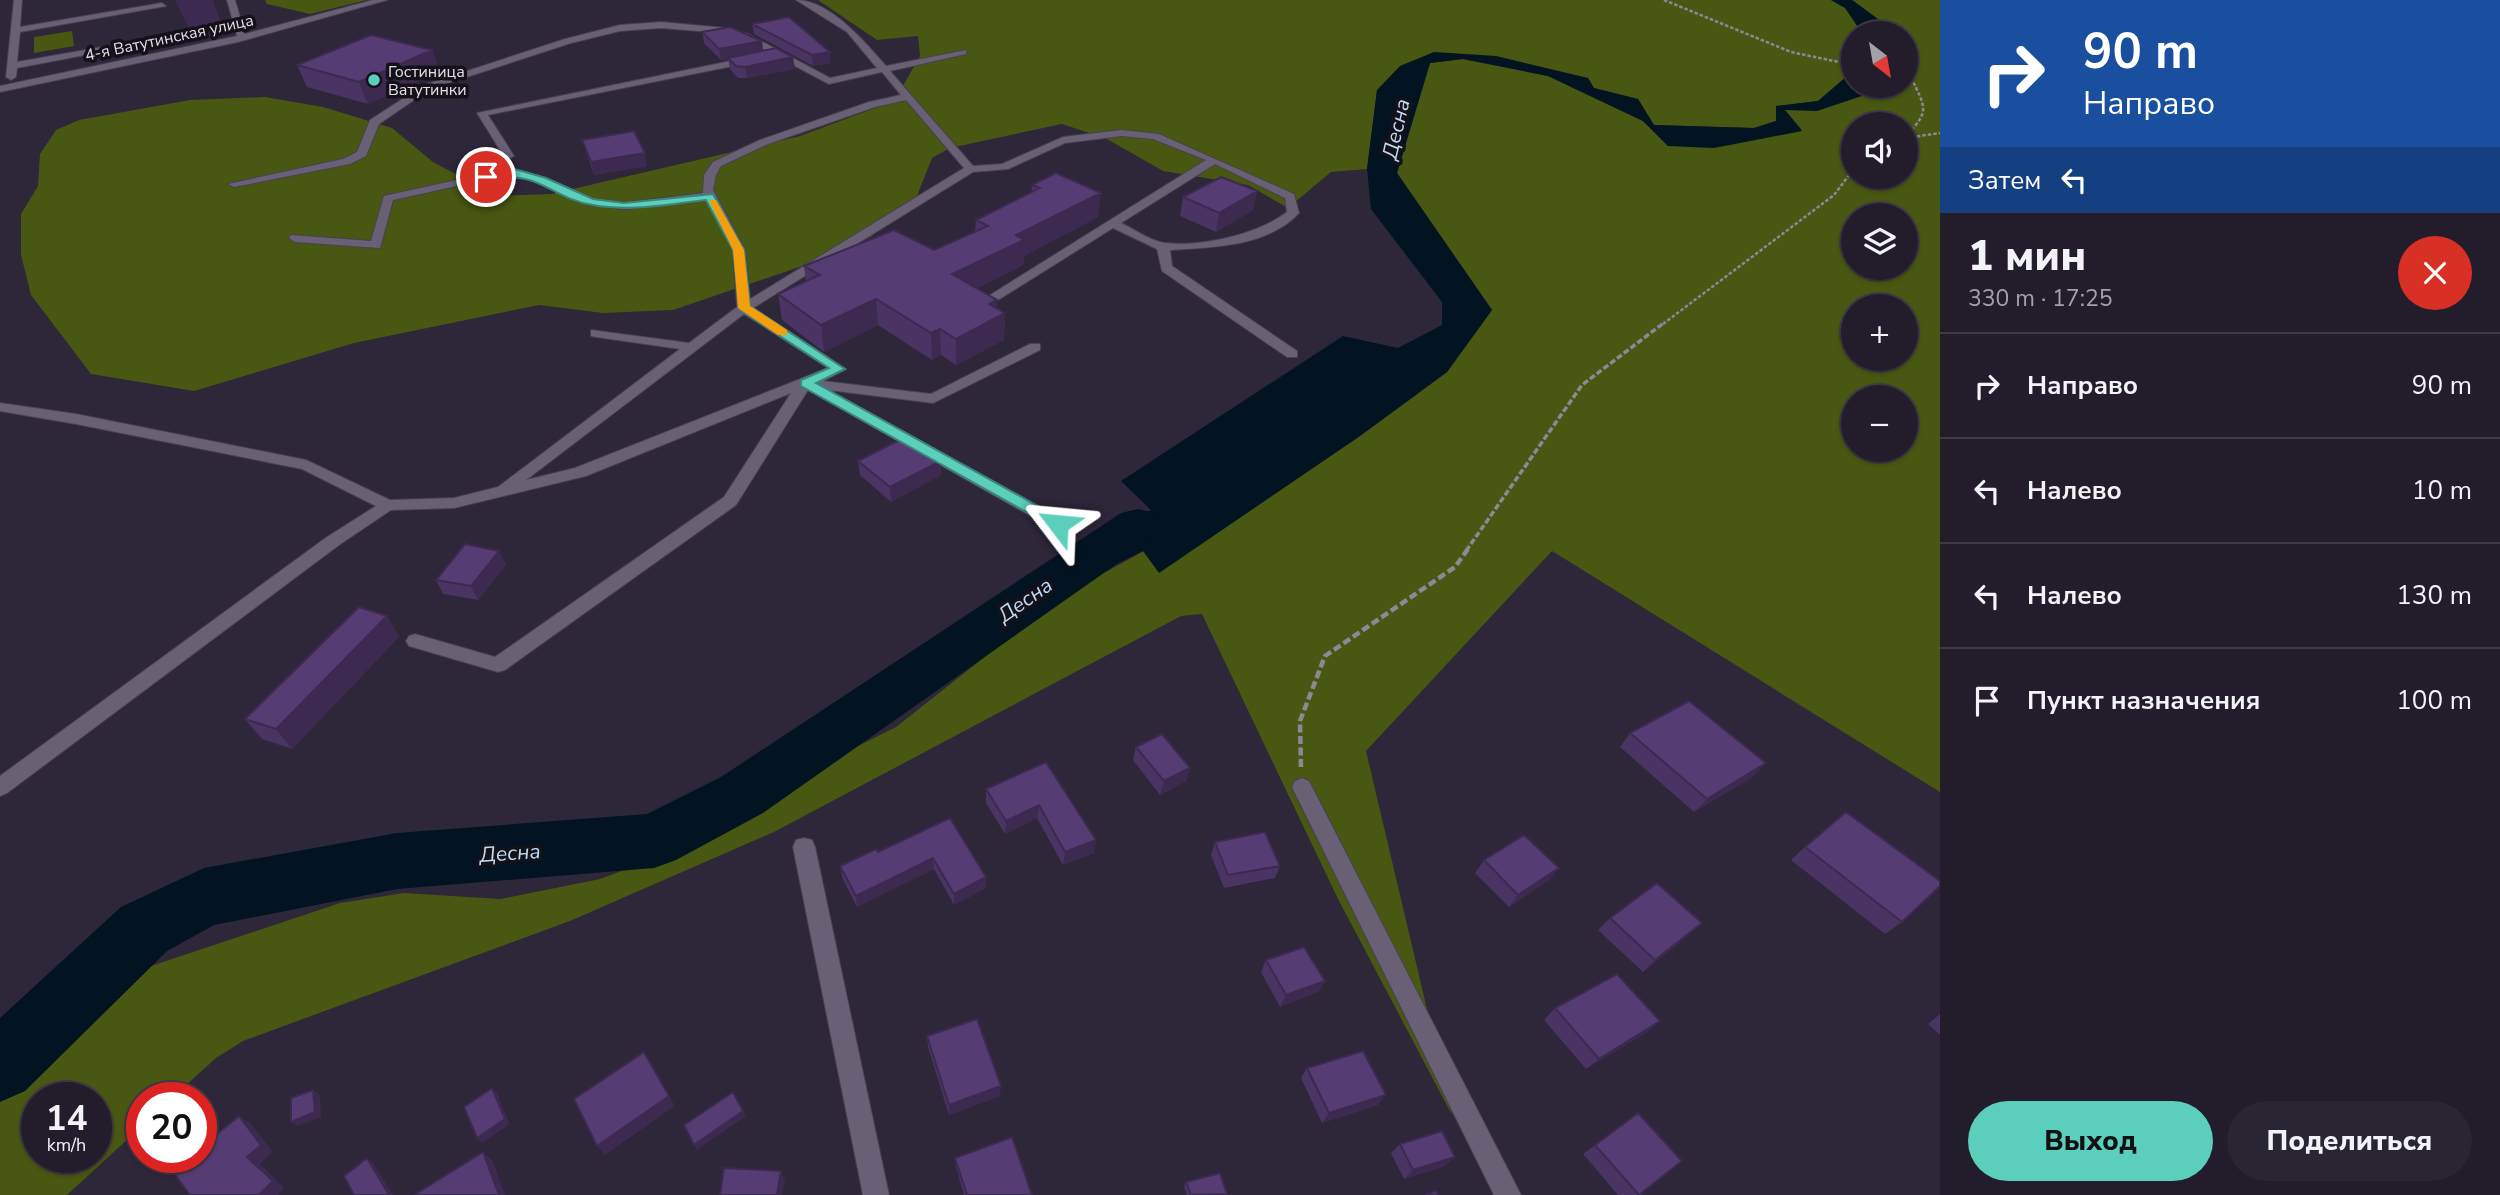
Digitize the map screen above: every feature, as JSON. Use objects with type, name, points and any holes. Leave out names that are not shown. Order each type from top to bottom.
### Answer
[{"type":"street","points":[[5,88],[13,66],[19,0]]},
{"type":"street","points":[[231,0],[242,38]]},
{"type":"street","name":"4-я Ватутинская улица","points":[[5,88],[242,38],[383,0]]},
{"type":"street","points":[[800,0],[850,30],[970,169]]},
{"type":"street","points":[[17,30],[161,3],[164,17]]},
{"type":"street","points":[[233,184],[316,169],[362,154],[374,122],[427,87],[568,41],[620,28],[661,25],[723,30],[745,36],[829,81],[963,52]]},
{"type":"street","points":[[13,66],[168,33],[173,54]]},
{"type":"street","points":[[509,156],[482,113],[777,55]]},
{"type":"street","points":[[744,308],[738,250],[707,190],[710,175],[717,164],[776,138],[873,104],[908,97]]},
{"type":"street","points":[[499,492],[744,308],[970,169],[1004,167],[1063,139],[1121,133],[1155,136],[1290,196],[1293,213],[1276,228],[1237,240],[1163,247],[1112,223]]},
{"type":"street","points":[[985,302],[1214,160]]},
{"type":"street","points":[[295,239],[376,245],[387,198],[511,172],[542,180],[591,202],[624,206],[709,196]]},
{"type":"street","points":[[1163,247],[1166,268],[1292,354]]},
{"type":"street","points":[[0,407],[76,418],[306,465],[388,505],[454,503],[580,472],[839,369],[744,308]]},
{"type":"street","points":[[596,333],[692,347]]},
{"type":"street","points":[[806,383],[933,399],[1035,347]]},
{"type":"street","points":[[806,383],[1058,524]]},
{"type":"street","points":[[415,640],[498,665],[730,501],[806,383]]},
{"type":"street","points":[[0,787],[333,541],[388,505]]},
{"type":"street","points":[[1302,787],[1508,1195]]},
{"type":"street","points":[[804,847],[876,1195]]},
{"type":"path","points":[[1664,0],[1719,20],[1791,52],[1841,62]]},
{"type":"path","points":[[1918,96],[1925,109],[1918,124]]},
{"type":"path","points":[[1918,136],[1940,133]]},
{"type":"path","points":[[1302,787],[1300,721],[1325,656],[1455,567],[1581,385],[1834,195],[1841,186]]},
{"type":"green space","points":[[265,0],[367,0],[310,14],[267,4]]},
{"type":"green space","points":[[818,0],[1831,0],[1846,8],[1854,21],[1841,21],[1841,81],[1818,101],[1777,106],[1776,121],[1754,128],[1654,125],[1638,99],[1594,88],[1588,78],[1434,53],[1377,90],[1367,169],[1331,172],[1288,208],[1248,185],[1163,171],[1107,139],[1062,124],[950,148],[932,158],[917,196],[871,237],[823,259],[673,310],[603,313],[539,305],[354,343],[194,391],[91,374],[31,295],[21,255],[21,214],[38,186],[40,154],[56,130],[79,120],[190,100],[265,97],[323,107],[392,128],[433,162],[497,196],[551,194],[800,136],[883,105],[897,96],[920,56],[918,36],[877,40]]},
{"type":"green space","points":[[1852,0],[1940,0],[1940,792],[1552,551],[1366,751],[1452,1115],[1338,899],[1202,614],[1181,616],[774,832],[570,921],[243,1041],[216,1058],[190,1082],[126,1082],[126,1141],[112,1154],[112,1082],[21,1082],[21,1173],[91,1173],[67,1195],[0,1195],[0,1067],[86,999],[124,975],[340,903],[404,893],[500,899],[600,879],[662,856],[690,843],[796,777],[896,727],[1062,596],[1144,551],[1159,572],[1360,436],[1447,372],[1492,310],[1397,173],[1430,63],[1463,59],[1548,76],[1643,121],[1668,146],[1802,130],[1784,109],[1841,97],[1918,98],[1918,21],[1881,21]]},
{"type":"green space","points":[[72,31],[74,46],[34,53],[34,37]]},
{"type":"water","points":[[1831,0],[1852,0],[1881,21],[1854,21],[1845,8]]},
{"type":"water","points":[[1434,52],[1496,56],[1588,78],[1594,88],[1638,99],[1654,125],[1754,128],[1776,121],[1776,106],[1818,101],[1841,81],[1841,98],[1856,98],[1817,111],[1785,110],[1802,131],[1714,148],[1668,146],[1643,121],[1548,76],[1463,59],[1430,63],[1397,173],[1492,310],[1447,372],[1360,436],[1159,573],[1143,551],[1105,570],[1059,554],[1151,510],[1121,481],[1343,336],[1398,348],[1442,325],[1442,302],[1371,209],[1367,169],[1377,90],[1400,66]]},
{"type":"building","points":[[789,17],[830,52],[812,55],[752,24]]},
{"type":"building","points":[[730,27],[762,41],[719,49],[702,32]]},
{"type":"building","points":[[371,35],[432,50],[359,82],[297,65]]},
{"type":"building","points":[[776,48],[793,57],[745,67],[736,66],[728,58]]},
{"type":"building","points":[[634,131],[645,153],[591,162],[582,140]]},
{"type":"building","points":[[1056,173],[1101,193],[1016,235],[1024,240],[952,274],[997,300],[989,304],[1005,313],[956,339],[940,329],[931,333],[876,299],[821,325],[778,294],[820,275],[804,266],[894,230],[934,250],[988,226],[976,220],[1040,188],[1032,185]]},
{"type":"building","points":[[1221,177],[1257,191],[1219,213],[1183,197]]},
{"type":"building","points":[[907,436],[941,461],[890,487],[858,461]]},
{"type":"building","points":[[465,544],[499,551],[471,586],[436,580]]},
{"type":"building","points":[[359,607],[387,616],[276,729],[245,719]]},
{"type":"building","points":[[1689,701],[1766,763],[1707,799],[1630,733]]},
{"type":"building","points":[[1162,734],[1190,768],[1164,781],[1136,747]]},
{"type":"building","points":[[1046,762],[1096,840],[1065,852],[1039,805],[1006,821],[986,789]]},
{"type":"building","points":[[1846,812],[1940,881],[1940,886],[1902,922],[1805,847]]},
{"type":"building","points":[[950,818],[986,877],[954,894],[933,858],[856,896],[840,866],[876,849],[878,852]]},
{"type":"building","points":[[1265,832],[1280,866],[1228,875],[1215,842]]},
{"type":"building","points":[[1524,835],[1559,868],[1518,895],[1484,860]]},
{"type":"building","points":[[1657,883],[1702,923],[1655,960],[1610,918]]},
{"type":"building","points":[[1304,947],[1325,981],[1286,995],[1266,960]]},
{"type":"building","points":[[1617,974],[1660,1021],[1599,1059],[1555,1008]]},
{"type":"building","points":[[977,1019],[1001,1086],[949,1105],[927,1036]]},
{"type":"building","points":[[1363,1051],[1386,1095],[1329,1113],[1307,1068]]},
{"type":"building","points":[[644,1052],[669,1096],[597,1146],[574,1099]]},
{"type":"building","points":[[492,1088],[505,1119],[477,1138],[464,1107]]},
{"type":"building","points":[[313,1090],[315,1112],[291,1122],[291,1098]]},
{"type":"building","points":[[733,1092],[743,1111],[694,1145],[684,1125]]},
{"type":"building","points":[[1638,1113],[1682,1161],[1639,1195],[1595,1145]]},
{"type":"building","points":[[239,1116],[261,1145],[247,1157],[273,1181],[259,1195],[190,1195],[174,1173],[217,1173],[217,1134]]},
{"type":"building","points":[[1442,1131],[1455,1157],[1413,1170],[1400,1144]]},
{"type":"building","points":[[1012,1137],[1032,1195],[967,1195],[955,1158]]},
{"type":"building","points":[[483,1152],[499,1195],[414,1195]]},
{"type":"building","points":[[367,1158],[389,1195],[354,1195],[344,1176]]},
{"type":"building","points":[[724,1168],[781,1171],[777,1195],[720,1195]]},
{"type":"building","points":[[1220,1173],[1227,1194],[1191,1195],[1186,1182]]},
{"type":"waterway","name":"Десна","points":[[0,1066],[144,929],[204,898],[397,861],[654,841],[742,795],[1138,525]]},
{"type":"slow traffic","points":[[713,202],[738,250],[744,308],[782,332]]},
{"type":"place","name":"Гостиница Ватутинки","points":[[374,80]]},
{"type":"route","points":[[486,177],[511,172],[542,180],[591,202],[624,206],[664,199],[709,196],[738,250],[744,308],[839,369],[806,383],[1058,524]]}]
